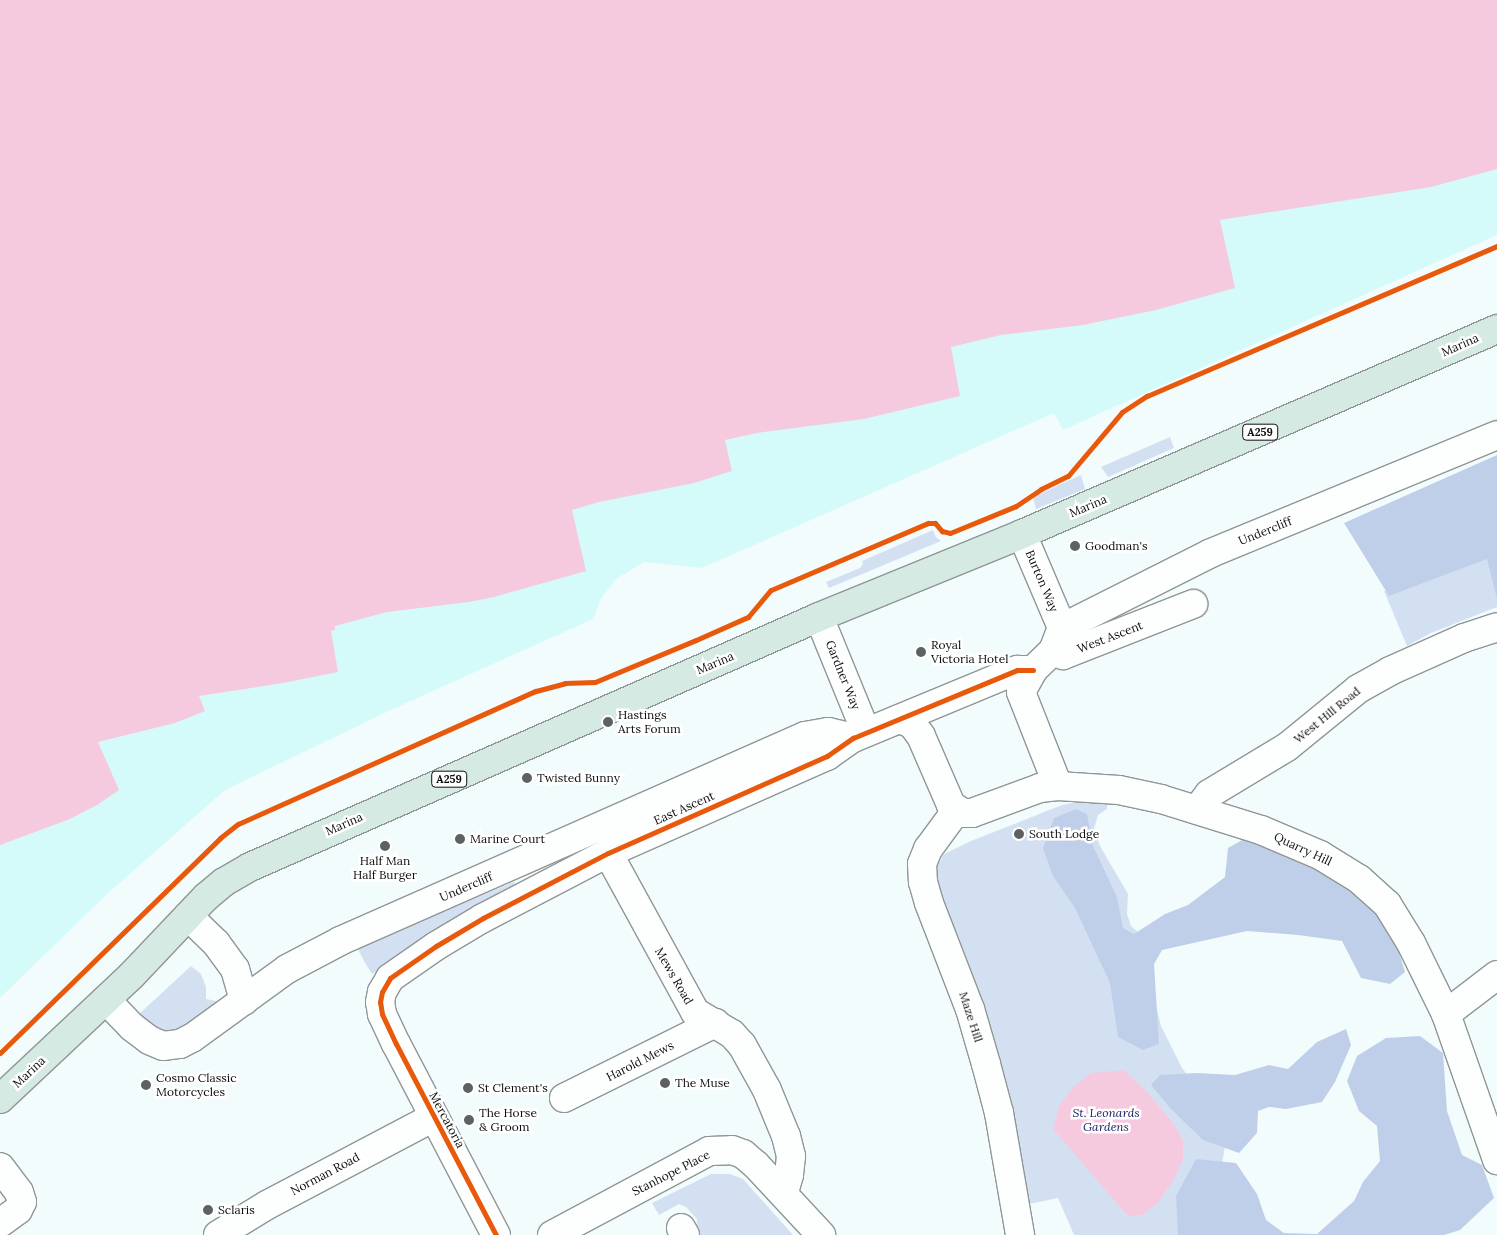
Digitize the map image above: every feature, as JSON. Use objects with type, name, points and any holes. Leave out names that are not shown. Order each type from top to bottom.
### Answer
[{"type":"highway","name":"Marina","points":[[0,1099],[106,1000],[224,882],[279,852],[819,617],[1022,534],[1497,329]]},
{"type":"street","name":"Undercliff","points":[[1058,640],[1211,553],[1497,435]]},
{"type":"street","name":"Burton Way","points":[[1022,534],[1058,640]]},
{"type":"street","name":"West Ascent","points":[[1058,640],[1063,655],[1194,604]]},
{"type":"street","name":"Gardner Way","points":[[819,617],[860,735]]},
{"type":"street","name":"West Hill Road","points":[[1197,810],[1209,794],[1288,747],[1358,689],[1406,664],[1464,638],[1497,627]]},
{"type":"street","points":[[1058,640],[1033,670],[1021,692],[1058,786]]},
{"type":"street","name":"East Ascent","points":[[382,1014],[381,997],[390,978],[436,946],[483,918],[608,853],[827,756],[860,735],[1017,670],[1033,670]]},
{"type":"street","points":[[899,719],[912,724],[921,736],[951,805],[956,811]]},
{"type":"street","name":"Undercliff","points":[[106,1000],[132,1027],[150,1040],[163,1046],[170,1046],[192,1038],[287,969],[340,941],[805,736],[828,732],[860,735]]},
{"type":"street","name":"Quarry Hill","points":[[956,811],[972,813],[1021,793],[1058,786],[1119,790],[1197,810],[1261,830],[1320,855],[1359,879],[1387,904],[1411,943],[1446,1014],[1497,1160]]},
{"type":"street","name":"Maze Hill","points":[[956,811],[928,849],[922,864],[924,882],[929,903],[970,1009],[986,1064],[999,1113],[1020,1235]]},
{"type":"street","name":"Mews Road","points":[[608,853],[695,1012],[732,1034],[742,1045],[777,1112],[791,1156],[789,1175],[784,1193]]},
{"type":"street","points":[[188,916],[216,943],[235,969],[244,1001]]},
{"type":"street","points":[[1446,1014],[1497,975]]},
{"type":"street","name":"Mercatoria","points":[[382,1014],[496,1235]]},
{"type":"street","name":"Harold Mews","points":[[564,1098],[715,1023]]},
{"type":"street","name":"Norman Road","points":[[222,1234],[267,1205],[434,1116]]},
{"type":"street","name":"Stanhope Place","points":[[552,1235],[709,1151],[732,1150],[743,1154],[784,1193],[821,1235]]},
{"type":"street","points":[[0,1167],[19,1192],[22,1202],[18,1210],[0,1222]]},
{"type":"green space","points":[[1170,437],[1174,448],[1108,477],[1101,467]]},
{"type":"green space","points":[[1081,475],[1085,489],[1036,509],[1033,497]]},
{"type":"green space","points":[[933,530],[936,537],[941,541],[829,588],[826,582],[860,568],[863,564],[862,561]]},
{"type":"green space","points":[[1472,558],[1497,559],[1497,607],[1431,633],[1407,646],[1384,591]]},
{"type":"green space","name":"St. Leonards Gardens","points":[[1086,800],[1107,803],[1107,809],[1098,815],[1094,829],[1100,846],[1128,894],[1127,914],[1131,926],[1138,932],[1161,1026],[1182,1068],[1193,1082],[1226,1141],[1220,1175],[1257,1235],[1074,1235],[1058,1198],[1029,1204],[1016,1140],[937,882],[938,865],[944,854],[971,841],[1062,805]]},
{"type":"green space","points":[[514,882],[517,889],[372,974],[357,947]]},
{"type":"green space","points":[[191,966],[201,974],[206,987],[206,999],[226,1003],[186,1032],[162,1034],[138,1015]]},
{"type":"green space","points":[[711,1174],[730,1174],[743,1179],[793,1235],[696,1235],[697,1219],[686,1207],[679,1204],[659,1215],[652,1203]]},
{"type":"shaded area","points":[[0,0],[1497,0],[1497,169],[1431,187],[1220,220],[1235,288],[1156,310],[1083,325],[1001,335],[951,347],[960,396],[864,419],[757,433],[725,440],[732,471],[694,483],[599,502],[572,510],[586,571],[494,597],[387,612],[335,626],[335,630],[331,631],[338,672],[199,696],[205,711],[175,723],[98,742],[119,790],[97,805],[70,819],[0,845]]},
{"type":"shaded area","points":[[1497,455],[1497,599],[1487,559],[1389,596],[1344,523]]},
{"type":"shaded area","points":[[1076,809],[1087,814],[1093,846],[1117,897],[1123,928],[1134,934],[1165,914],[1188,905],[1225,877],[1228,848],[1251,835],[1353,885],[1390,923],[1405,972],[1390,984],[1361,978],[1342,941],[1298,935],[1247,931],[1162,950],[1154,964],[1159,1044],[1143,1050],[1118,1037],[1110,983],[1075,908],[1053,876],[1043,848],[1054,818]]},
{"type":"shaded area","points":[[1346,1029],[1351,1045],[1335,1082],[1322,1102],[1286,1109],[1269,1107],[1258,1111],[1257,1133],[1239,1153],[1203,1140],[1171,1109],[1151,1085],[1160,1075],[1197,1073],[1235,1075],[1269,1065],[1288,1069],[1317,1042]]},
{"type":"shaded area","points":[[1420,1036],[1443,1053],[1447,1111],[1462,1155],[1482,1165],[1494,1198],[1460,1230],[1444,1235],[1178,1235],[1176,1196],[1196,1159],[1236,1163],[1257,1194],[1266,1220],[1284,1233],[1317,1234],[1354,1201],[1363,1182],[1380,1161],[1377,1126],[1359,1111],[1347,1081],[1357,1056],[1386,1038]]},
{"type":"shaded area","points":[[1124,1070],[1149,1094],[1176,1127],[1183,1141],[1183,1159],[1173,1181],[1158,1203],[1142,1215],[1129,1216],[1053,1129],[1059,1106],[1073,1087],[1091,1073]]},
{"type":"sand","points":[[1497,0],[1497,235],[1063,430],[1054,413],[702,568],[644,562],[616,579],[601,599],[593,619],[393,709],[225,790],[107,894],[0,998],[0,710]]},
{"type":"cycle path","points":[[0,1053],[220,838],[238,824],[536,691],[565,683],[595,682],[696,640],[748,617],[771,590],[928,523],[935,523],[942,531],[950,533],[1016,506],[1041,489],[1068,476],[1122,412],[1147,396],[1497,246]]},
{"type":"cycle path","points":[[496,1235],[382,1014],[380,1002],[382,992],[390,978],[436,946],[483,918],[608,853],[827,756],[853,738],[1017,670],[1033,670]]},
{"type":"place","name":"Goodman's","points":[[1075,546]]},
{"type":"place","name":"Royal Victoria Hotel","points":[[921,652]]},
{"type":"place","name":"Hastings Arts Forum","points":[[608,722]]},
{"type":"place","name":"Twisted Bunny","points":[[527,778]]},
{"type":"place","name":"South Lodge","points":[[1019,834]]},
{"type":"place","name":"Marine Court","points":[[460,839]]},
{"type":"place","name":"Half Man Half Burger","points":[[385,846]]},
{"type":"place","name":"The Muse","points":[[665,1083]]},
{"type":"place","name":"Cosmo Classic Motorcycles","points":[[146,1085]]},
{"type":"place","name":"St Clement's","points":[[468,1088]]},
{"type":"place","name":"The Horse & Groom","points":[[469,1120]]},
{"type":"place","name":"Sclaris","points":[[208,1210]]}]
